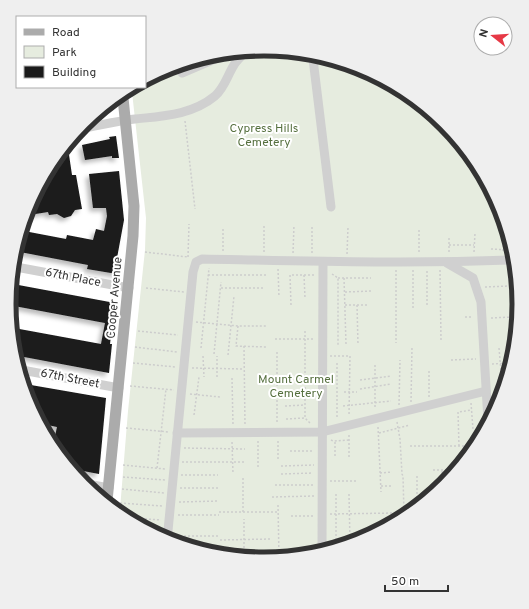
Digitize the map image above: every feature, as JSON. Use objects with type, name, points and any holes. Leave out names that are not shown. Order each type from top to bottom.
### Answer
[{"type":"main road","name":"Cooper Avenue","points":[[108,497],[133,236],[134,206],[123,100]]},
{"type":"street","points":[[91,127],[184,113],[202,105],[216,96],[226,84],[234,64],[240,58]]},
{"type":"street","points":[[313,61],[330,207]]},
{"type":"street","points":[[182,73],[205,63]]},
{"type":"street","points":[[168,534],[176,448],[179,391],[184,368],[193,272],[196,262],[202,258],[312,261],[323,268],[347,262],[507,261]]},
{"type":"street","points":[[445,262],[473,278]]},
{"type":"street","points":[[476,262],[473,271],[473,278],[481,302],[487,413]]},
{"type":"street","name":"67th Place","points":[[19,268],[129,288]]},
{"type":"street","points":[[323,268],[322,496],[324,515],[324,545]]},
{"type":"street","name":"67th Street","points":[[24,370],[119,388]]},
{"type":"street","points":[[177,433],[278,433],[322,435],[349,426],[377,423],[397,413],[486,391]]},
{"type":"street","points":[[95,485],[109,488]]},
{"type":"path","points":[[184,113],[194,209]]},
{"type":"path","points":[[145,252],[188,257],[189,224]]},
{"type":"path","points":[[293,261],[294,225]]},
{"type":"path","points":[[263,260],[264,226]]},
{"type":"path","points":[[312,226],[312,261]]},
{"type":"path","points":[[347,262],[348,227]]},
{"type":"path","points":[[222,259],[223,228]]},
{"type":"path","points":[[413,308],[419,262],[419,229]]},
{"type":"path","points":[[475,233],[474,245],[476,262]]},
{"type":"path","points":[[504,236],[503,250],[507,261]]},
{"type":"path","points":[[441,340],[445,262],[449,238]]},
{"type":"path","points":[[449,245],[474,245]]},
{"type":"path","points":[[491,250],[507,250]]},
{"type":"path","points":[[201,348],[210,259]]},
{"type":"path","points":[[396,262],[396,343]]},
{"type":"path","points":[[419,262],[426,305]]},
{"type":"path","points":[[278,263],[279,297]]},
{"type":"path","points":[[291,305],[290,275],[304,275],[323,268],[338,278],[372,278]]},
{"type":"path","points":[[208,274],[268,275]]},
{"type":"path","points":[[304,275],[305,298]]},
{"type":"path","points":[[338,278],[338,345]]},
{"type":"path","points":[[344,278],[346,344]]},
{"type":"path","points":[[214,354],[222,282]]},
{"type":"path","points":[[477,290],[486,287],[510,286]]},
{"type":"path","points":[[146,288],[191,293]]},
{"type":"path","points":[[221,288],[265,288]]},
{"type":"path","points":[[345,292],[372,291]]},
{"type":"path","points":[[228,355],[234,296]]},
{"type":"path","points":[[345,305],[369,305]]},
{"type":"path","points":[[357,305],[358,345]]},
{"type":"path","points":[[487,318],[512,317],[512,309]]},
{"type":"path","points":[[188,321],[231,326],[267,326]]},
{"type":"path","points":[[238,326],[236,346],[267,346]]},
{"type":"path","points":[[138,331],[187,336]]},
{"type":"path","points":[[305,331],[305,418],[310,423]]},
{"type":"path","points":[[275,339],[322,339]]},
{"type":"path","points":[[244,346],[245,433]]},
{"type":"path","points":[[135,347],[185,353]]},
{"type":"path","points":[[411,410],[412,347]]},
{"type":"path","points":[[499,348],[502,379]]},
{"type":"path","points":[[277,352],[278,459]]},
{"type":"path","points":[[203,356],[204,377]]},
{"type":"path","points":[[217,356],[217,377]]},
{"type":"path","points":[[322,356],[350,356],[349,457]]},
{"type":"path","points":[[400,360],[397,413],[403,476],[404,510]]},
{"type":"path","points":[[451,360],[506,363]]},
{"type":"path","points":[[133,363],[184,368],[244,369]]},
{"type":"path","points":[[337,363],[337,429]]},
{"type":"path","points":[[375,365],[375,402],[379,433],[381,492]]},
{"type":"path","points":[[429,369],[429,405]]},
{"type":"path","points":[[360,380],[391,376]]},
{"type":"path","points":[[194,416],[198,377]]},
{"type":"path","points":[[232,378],[233,474]]},
{"type":"path","points":[[360,389],[391,384]]},
{"type":"path","points":[[130,386],[166,389],[220,397]]},
{"type":"path","points":[[166,389],[158,468],[172,492],[219,514],[278,512]]},
{"type":"path","points":[[277,391],[305,392]]},
{"type":"path","points":[[344,392],[357,392]]},
{"type":"path","points":[[471,394],[473,429]]},
{"type":"path","points":[[344,406],[391,401]]},
{"type":"path","points":[[285,406],[305,405]]},
{"type":"path","points":[[459,446],[458,412],[472,410]]},
{"type":"path","points":[[286,419],[305,418]]},
{"type":"path","points":[[379,433],[410,425]]},
{"type":"path","points":[[126,428],[177,433]]},
{"type":"path","points":[[258,433],[258,469]]},
{"type":"path","points":[[322,435],[335,441],[349,440]]},
{"type":"path","points":[[335,441],[335,456]]},
{"type":"path","points":[[410,446],[469,446]]},
{"type":"path","points":[[176,448],[246,449]]},
{"type":"path","points":[[290,451],[322,451]]},
{"type":"path","points":[[135,517],[172,492],[232,462],[246,462]]},
{"type":"path","points":[[124,465],[158,468]]},
{"type":"path","points":[[281,466],[322,476],[356,481]]},
{"type":"path","points":[[434,470],[449,470]]},
{"type":"path","points":[[442,470],[442,477]]},
{"type":"path","points":[[380,473],[392,472]]},
{"type":"path","points":[[281,474],[322,476]]},
{"type":"path","points":[[122,490],[172,492],[218,475]]},
{"type":"path","points":[[275,485],[322,476]]},
{"type":"path","points":[[417,476],[417,501]]},
{"type":"path","points":[[123,477],[172,492],[218,501]]},
{"type":"path","points":[[243,478],[243,512]]},
{"type":"path","points":[[381,486],[392,486]]},
{"type":"path","points":[[120,503],[172,492],[219,488]]},
{"type":"path","points":[[336,494],[336,541]]},
{"type":"path","points":[[349,494],[350,538]]},
{"type":"path","points":[[272,497],[322,496]]},
{"type":"path","points":[[278,505],[279,552]]},
{"type":"path","points":[[291,516],[396,513]]},
{"type":"path","points":[[244,519],[244,552]]},
{"type":"path","points":[[179,538],[219,536]]},
{"type":"path","points":[[220,540],[271,539]]},
{"type":"path","points":[[324,545],[336,541],[340,541]]},
{"type":"green space","name":"Mount Carmel Cemetery","points":[[264,56],[297,58],[329,64],[360,75],[389,89],[416,107],[440,129],[462,153],[480,180],[500,225],[505,240],[511,272],[513,304],[512,321],[511,337],[505,369],[494,400],[480,429],[462,456],[440,480],[416,502],[389,520],[344,540],[329,545],[297,551],[264,553],[232,551],[200,545],[169,534],[140,520],[120,507],[128,411],[145,250],[146,218],[132,94],[169,75],[200,64],[232,58]]},
{"type":"building","points":[[116,136],[119,158],[112,158],[112,156],[85,160],[82,145],[110,139],[109,137]]},
{"type":"building","points":[[68,151],[72,175],[76,175],[82,209],[75,210],[71,216],[64,218],[57,214],[49,215],[48,212],[33,214],[49,180]]},
{"type":"building","points":[[119,171],[124,220],[117,258],[120,259],[117,274],[87,269],[88,265],[22,252],[27,232],[66,239],[67,235],[93,240],[96,229],[104,231],[107,216],[106,208],[93,208],[89,174]]},
{"type":"building","points":[[17,285],[115,303],[110,344],[112,344],[109,373],[22,357],[17,329],[101,344],[105,323],[16,306]]},
{"type":"building","points":[[29,385],[106,398],[99,474],[80,470],[67,456],[55,438],[57,427],[47,425]]},
{"type":"park label","name":"Cypress Hills Cemetery","points":[[264,136]]}]
